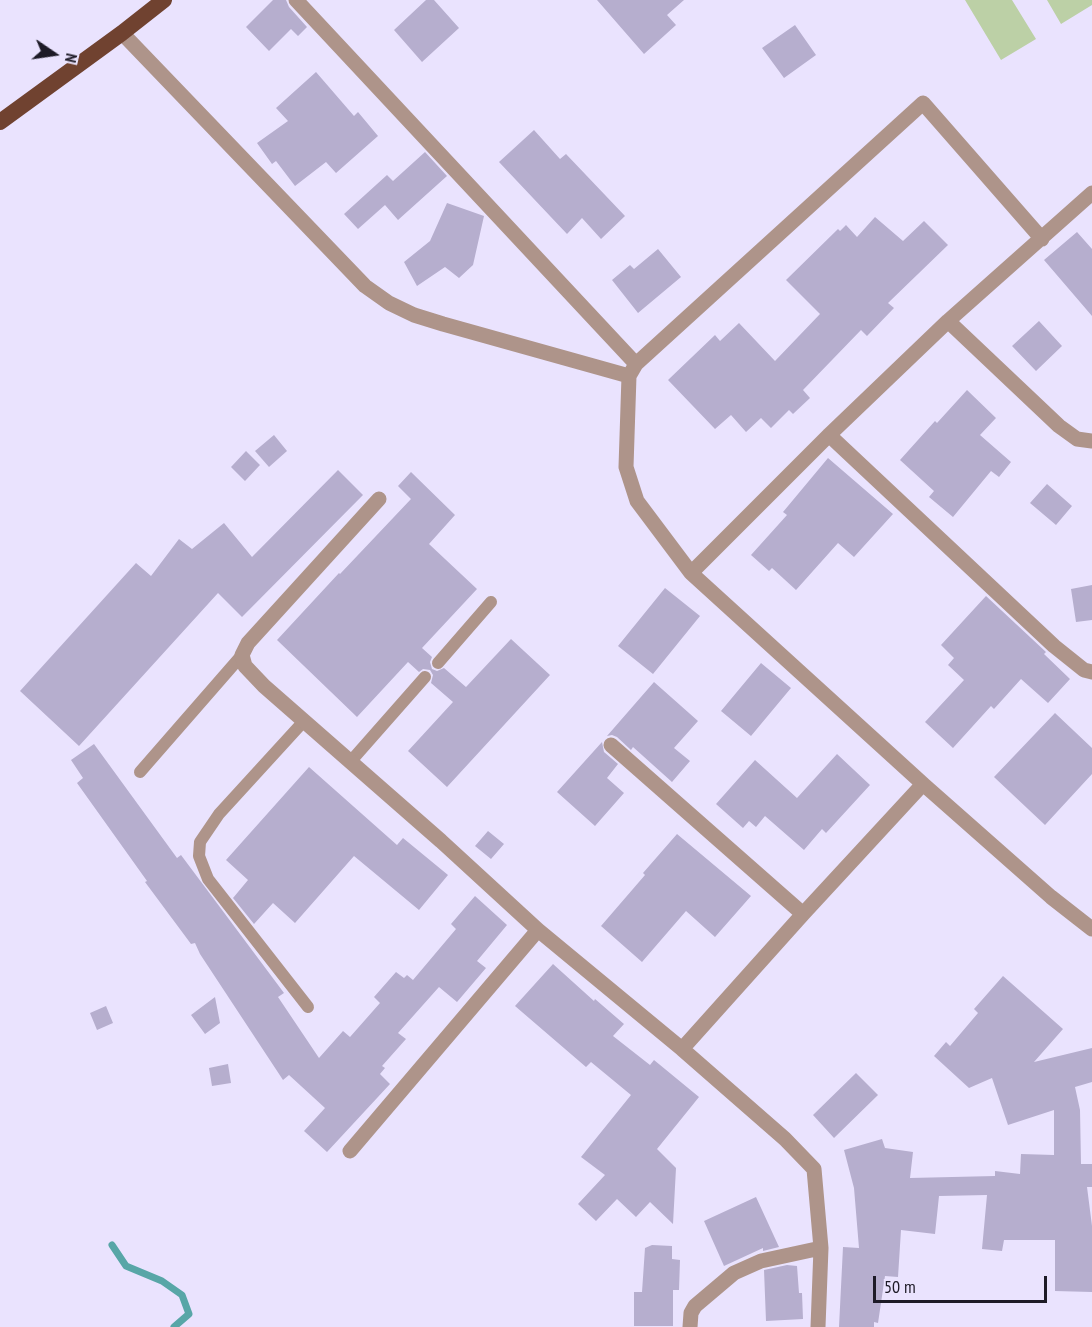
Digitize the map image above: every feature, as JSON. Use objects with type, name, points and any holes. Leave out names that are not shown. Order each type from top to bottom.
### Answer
[{"type":"highway","points":[[0,122],[164,0]]},
{"type":"street","points":[[296,0],[632,370]]},
{"type":"street","points":[[122,33],[365,286],[389,303],[414,315],[443,324],[632,370]]},
{"type":"street","points":[[1042,238],[923,103],[632,370],[625,446],[626,467],[637,501],[691,573],[923,784],[1051,897],[1092,929]]},
{"type":"street","points":[[691,573],[829,435],[948,321],[1092,194]]},
{"type":"street","points":[[948,321],[1059,426],[1077,439],[1092,441]]},
{"type":"street","points":[[829,435],[1054,646],[1084,670],[1092,672]]},
{"type":"street","points":[[379,499],[248,643],[242,655],[245,666],[264,686],[538,930],[785,1139],[814,1169],[821,1248],[818,1327]]},
{"type":"street","points":[[611,744],[803,914]]},
{"type":"street","points":[[681,1049],[923,784]]},
{"type":"street","points":[[350,1151],[538,930]]},
{"type":"street","points":[[690,1327],[691,1313],[695,1306],[734,1273],[761,1261],[821,1248]]},
{"type":"lane","points":[[438,663],[490,602]]},
{"type":"lane","points":[[140,772],[242,655]]},
{"type":"lane","points":[[351,762],[425,677]]},
{"type":"lane","points":[[304,722],[219,814],[200,842],[199,856],[208,879],[308,1007]]},
{"type":"green space","points":[[965,0],[1012,0],[1036,39],[1001,60]]},
{"type":"green space","points":[[1047,0],[1092,0],[1092,5],[1061,24]]},
{"type":"building","points":[[273,0],[286,0],[289,7],[307,27],[298,36],[291,29],[269,51],[246,27]]},
{"type":"building","points":[[426,0],[434,0],[459,28],[422,62],[394,30]]},
{"type":"building","points":[[597,0],[684,0],[667,15],[676,25],[644,54]]},
{"type":"building","points":[[795,25],[816,55],[784,78],[762,48]]},
{"type":"building","points":[[316,72],[354,116],[358,112],[378,136],[336,173],[326,162],[295,186],[276,161],[272,164],[257,143],[288,121],[276,108]]},
{"type":"building","points":[[534,130],[560,159],[566,154],[625,216],[601,239],[582,218],[567,234],[499,162]]},
{"type":"building","points":[[425,152],[447,176],[398,220],[385,205],[358,229],[344,214],[387,175],[393,181]]},
{"type":"building","points":[[447,203],[484,216],[473,265],[459,278],[445,267],[417,286],[404,262],[430,241]]},
{"type":"building","points":[[875,217],[903,241],[924,221],[948,245],[888,303],[894,308],[867,336],[861,330],[803,390],[810,398],[793,414],[789,410],[771,428],[761,418],[746,432],[731,415],[715,429],[668,380],[715,335],[720,341],[739,323],[775,361],[820,314],[786,280],[838,229],[840,231],[846,225],[857,237]]},
{"type":"building","points":[[1077,232],[1092,249],[1092,316],[1044,260]]},
{"type":"building","points":[[658,249],[681,277],[638,313],[612,280],[630,265],[634,269]]},
{"type":"building","points":[[1039,321],[1062,346],[1036,371],[1012,346]]},
{"type":"building","points":[[967,390],[996,418],[980,435],[1011,462],[999,477],[991,471],[953,517],[929,497],[934,491],[900,460]]},
{"type":"building","points":[[274,435],[287,451],[269,467],[255,451]]},
{"type":"building","points":[[246,451],[260,465],[245,481],[231,467]]},
{"type":"building","points":[[828,458],[893,514],[854,557],[838,543],[796,590],[772,568],[769,571],[751,555],[787,515],[783,512]]},
{"type":"building","points":[[338,470],[363,495],[242,617],[218,593],[79,746],[20,691],[136,563],[151,576],[179,539],[192,549],[224,523],[252,557]]},
{"type":"building","points":[[411,472],[455,515],[429,544],[477,589],[422,648],[432,657],[430,662],[432,669],[437,671],[444,668],[466,687],[511,639],[550,675],[447,787],[408,751],[453,702],[431,683],[433,675],[430,670],[423,669],[419,672],[408,662],[357,717],[277,640],[411,499],[398,486]]},
{"type":"building","points":[[1047,484],[1072,506],[1056,525],[1030,503]]},
{"type":"building","points":[[1092,585],[1092,620],[1076,622],[1071,589]]},
{"type":"building","points":[[665,588],[700,616],[653,674],[618,646]]},
{"type":"building","points":[[986,596],[1046,652],[1044,654],[1070,679],[1048,703],[1021,679],[994,709],[991,706],[953,748],[925,722],[964,680],[948,665],[954,658],[941,645]]},
{"type":"building","points":[[761,663],[791,688],[751,736],[721,711]]},
{"type":"building","points":[[654,682],[698,721],[674,748],[690,761],[672,782],[633,747],[631,750],[617,737],[607,736]]},
{"type":"building","points":[[1055,713],[1092,748],[1092,774],[1045,825],[994,777]]},
{"type":"building","points":[[602,742],[604,752],[618,764],[607,778],[624,793],[595,826],[557,792]]},
{"type":"building","points":[[94,744],[177,858],[181,855],[284,993],[278,997],[319,1058],[343,1031],[350,1037],[380,1003],[374,997],[396,972],[404,978],[407,975],[413,980],[456,929],[451,924],[475,896],[507,925],[477,961],[486,968],[457,1002],[439,987],[398,1033],[406,1039],[382,1066],[385,1068],[380,1074],[390,1084],[327,1152],[304,1131],[325,1108],[289,1075],[283,1080],[195,943],[191,944],[145,882],[147,881],[77,783],[83,778],[71,760]]},
{"type":"building","points":[[837,754],[870,785],[826,833],[822,829],[804,850],[765,816],[756,827],[749,821],[743,828],[716,804],[755,760],[797,798]]},
{"type":"building","points":[[309,767],[397,845],[403,838],[448,875],[419,910],[354,856],[295,923],[273,903],[254,924],[233,898],[248,880],[226,860]]},
{"type":"building","points":[[488,831],[504,844],[491,859],[475,846]]},
{"type":"building","points":[[677,834],[751,896],[715,937],[686,911],[642,962],[601,926]]},
{"type":"building","points":[[553,964],[624,1024],[613,1036],[650,1065],[654,1060],[699,1097],[657,1149],[676,1168],[673,1224],[650,1202],[636,1217],[617,1199],[596,1221],[578,1204],[605,1175],[581,1157],[631,1095],[591,1062],[586,1067],[515,1006]]},
{"type":"building","points":[[1003,976],[1063,1029],[1034,1062],[1092,1048],[1092,1082],[1075,1087],[1080,1110],[1081,1164],[1092,1164],[1092,1187],[1087,1187],[1092,1226],[1092,1292],[1055,1291],[1055,1240],[1004,1240],[1002,1251],[982,1249],[987,1195],[939,1196],[935,1234],[901,1230],[898,1277],[885,1276],[878,1323],[874,1322],[874,1327],[839,1327],[843,1247],[859,1248],[854,1188],[844,1150],[882,1139],[885,1148],[913,1152],[910,1178],[995,1176],[995,1171],[1020,1174],[1021,1154],[1054,1155],[1054,1110],[1008,1125],[992,1078],[969,1088],[934,1056],[946,1042],[950,1046],[978,1013],[974,1009]]},
{"type":"building","points":[[215,997],[220,1023],[205,1034],[191,1015]]},
{"type":"building","points":[[106,1006],[113,1023],[97,1030],[90,1013]]},
{"type":"building","points":[[228,1064],[231,1083],[212,1086],[209,1068]]},
{"type":"building","points":[[856,1073],[878,1095],[834,1138],[813,1115]]},
{"type":"building","points":[[756,1197],[779,1247],[763,1251],[763,1248],[724,1266],[704,1221]]},
{"type":"building","points":[[652,1245],[672,1246],[672,1259],[680,1260],[679,1290],[673,1290],[673,1326],[634,1326],[634,1292],[642,1292],[645,1248]]},
{"type":"building","points":[[787,1265],[797,1266],[799,1293],[802,1293],[803,1319],[766,1321],[764,1270]]},
{"type":"waterway","points":[[112,1245],[126,1266],[162,1281],[182,1295],[189,1314],[174,1327]]}]
